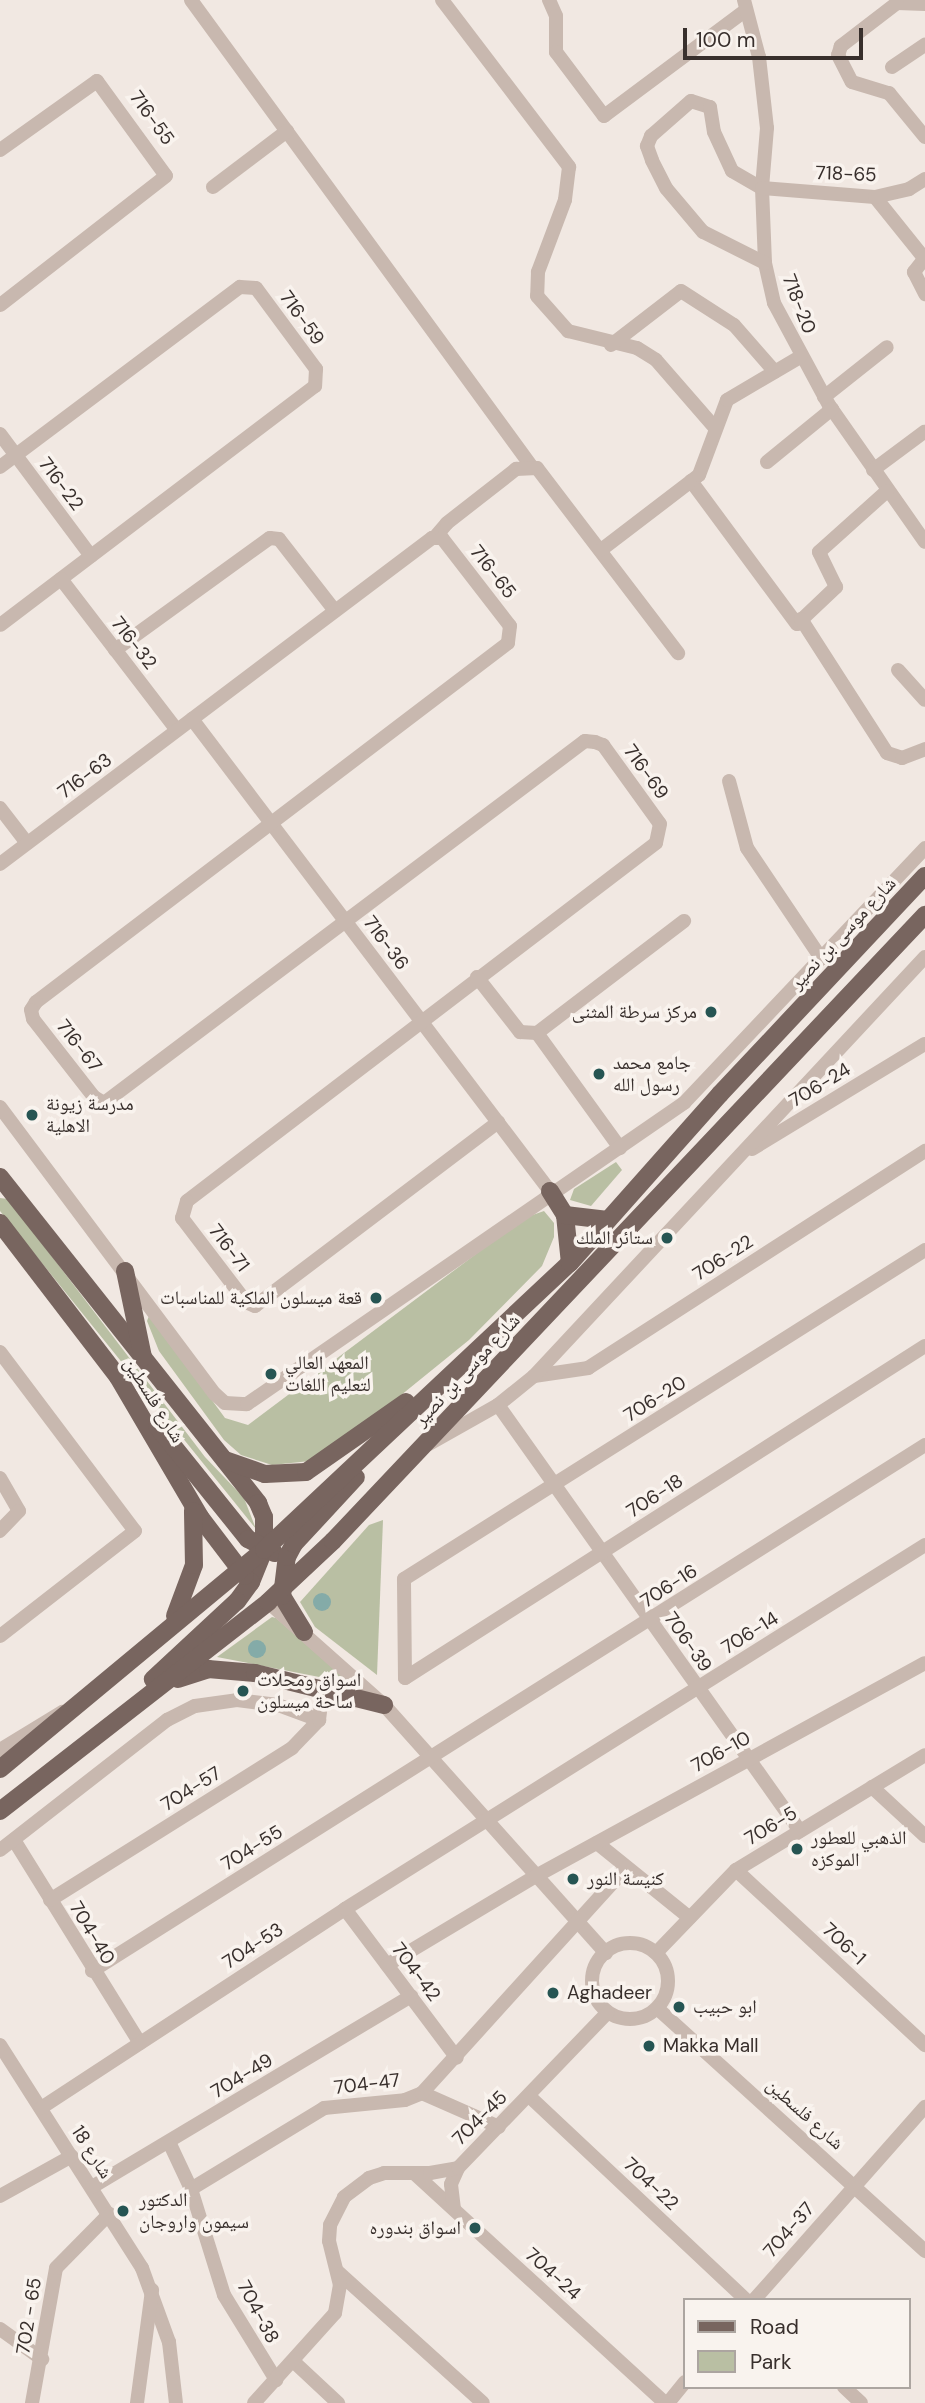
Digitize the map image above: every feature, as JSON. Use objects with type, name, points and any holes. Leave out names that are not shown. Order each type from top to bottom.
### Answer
[{"type":"main road","name":"شارع موسى بن نصير","points":[[0,1769],[172,1622],[245,1575],[264,1550],[570,1263],[925,876]]},
{"type":"main road","name":"شارع موسى بن نصير","points":[[0,1811],[268,1602],[333,1541],[925,915]]},
{"type":"main road","name":"شارع فلسطين","points":[[2,1185],[258,1503],[266,1531],[264,1550]]},
{"type":"main road","points":[[550,1191],[565,1215],[570,1263]]},
{"type":"main road","points":[[565,1215],[608,1220]]},
{"type":"main road","name":"شارع فلسطين","points":[[0,1223],[118,1377],[192,1504],[268,1602]]},
{"type":"main road","points":[[125,1271],[145,1364]]},
{"type":"main road","points":[[219,1457],[265,1474],[315,1469],[468,1357]]},
{"type":"main road","points":[[304,1632],[284,1604],[282,1588],[287,1557],[294,1544],[468,1357]]},
{"type":"main road","points":[[118,1377],[248,1539],[264,1550],[287,1557],[333,1541]]},
{"type":"main road","points":[[172,1622],[194,1565],[192,1504]]},
{"type":"main road","points":[[50,1774],[237,1601],[245,1575]]},
{"type":"main road","points":[[162,1685],[208,1669],[228,1670],[323,1687],[384,1705]]},
{"type":"street","points":[[191,0],[532,467],[545,475],[678,653]]},
{"type":"street","points":[[442,0],[569,167],[565,200],[538,272],[537,296],[568,331],[611,345],[637,348],[656,360],[716,429]]},
{"type":"street","points":[[549,0],[556,16],[556,52],[604,116],[745,5]]},
{"type":"street","points":[[925,4],[896,2],[841,46],[838,55],[852,82],[889,93],[925,137]]},
{"type":"street","name":"718-20","points":[[745,5],[759,57],[767,128],[762,188],[765,263],[774,303],[800,357],[828,403],[925,542]]},
{"type":"street","points":[[892,67],[925,46]]},
{"type":"street","name":"716-55","points":[[0,150],[97,80],[166,176],[0,305]]},
{"type":"street","points":[[762,188],[732,171],[714,132],[710,107],[703,102],[691,101],[651,136],[647,146],[666,188],[703,232],[765,263]]},
{"type":"street","points":[[213,187],[287,131]]},
{"type":"street","name":"718-65","points":[[762,188],[875,197],[909,189],[925,179]]},
{"type":"street","points":[[875,197],[924,258],[914,272],[925,294]]},
{"type":"street","name":"716-59","points":[[0,467],[240,286],[256,288],[316,369],[315,386],[0,625]]},
{"type":"street","points":[[611,345],[681,291],[734,325],[775,372]]},
{"type":"street","points":[[766,462],[887,347]]},
{"type":"street","points":[[601,550],[691,481],[704,465],[727,400],[800,357]]},
{"type":"street","points":[[873,470],[924,432]]},
{"type":"street","name":"716-22","points":[[0,434],[91,556]]},
{"type":"street","points":[[192,719],[435,537],[447,523],[516,470],[532,467]]},
{"type":"street","points":[[691,481],[797,624],[836,587],[819,552],[887,491]]},
{"type":"street","name":"716-65","points":[[271,824],[508,642],[510,626],[442,538],[435,537]]},
{"type":"street","points":[[115,650],[270,538],[279,539],[335,611]]},
{"type":"street","name":"716-32","points":[[61,579],[177,730]]},
{"type":"street","points":[[801,620],[887,753],[902,758],[925,749]]},
{"type":"street","points":[[898,670],[923,694]]},
{"type":"street","name":"716-36","points":[[192,719],[550,1191]]},
{"type":"street","name":"716-63","points":[[0,864],[192,719]]},
{"type":"street","name":"716-69","points":[[346,922],[585,741],[603,745],[660,824],[661,834],[656,843],[420,1019]]},
{"type":"street","points":[[729,781],[747,848],[821,958]]},
{"type":"street","points":[[0,808],[27,843]]},
{"type":"street","name":"716-67","points":[[271,824],[36,1002],[33,1019],[94,1097],[104,1102],[346,922]]},
{"type":"street","points":[[0,1107],[215,1394],[238,1405],[253,1400],[550,1191],[620,1148],[684,1103],[925,848]]},
{"type":"street","points":[[477,977],[520,1032],[537,1033],[684,921]]},
{"type":"street","points":[[421,1449],[498,1405],[534,1376],[925,957]]},
{"type":"street","name":"716-71","points":[[420,1019],[187,1201],[182,1218],[190,1229],[246,1302],[255,1306],[498,1122]]},
{"type":"street","points":[[537,1033],[620,1148]]},
{"type":"street","name":"706-24","points":[[736,1158],[925,1044]]},
{"type":"street","name":"706-22","points":[[534,1376],[587,1368],[925,1152]]},
{"type":"street","name":"706-20","points":[[405,1678],[404,1579],[925,1250]]},
{"type":"street","name":"706-18","points":[[405,1678],[925,1346]]},
{"type":"street","points":[[0,1352],[135,1531],[0,1636]]},
{"type":"street","name":"706-39","points":[[498,1405],[800,1831]]},
{"type":"street","name":"706-16","points":[[433,1757],[925,1445]]},
{"type":"street","points":[[0,1478],[19,1511],[0,1531]]},
{"type":"street","name":"706-14","points":[[489,1821],[925,1545]]},
{"type":"street","points":[[268,1602],[384,1705],[606,1953]]},
{"type":"street","name":"706-10","points":[[387,1965],[536,1876],[925,1663]]},
{"type":"street","points":[[0,1850],[167,1720],[195,1706],[237,1700],[278,1705],[319,1720],[323,1687]]},
{"type":"street","points":[[0,1750],[76,1706]]},
{"type":"street","name":"704-57","points":[[50,1900],[292,1748],[319,1720]]},
{"type":"street","name":"706-5","points":[[656,1953],[736,1870],[925,1755]]},
{"type":"street","name":"704-55","points":[[92,1971],[433,1757]]},
{"type":"street","points":[[872,1787],[925,1836]]},
{"type":"street","name":"704-53","points":[[41,2108],[345,1909],[489,1821]]},
{"type":"street","name":"704-40","points":[[14,1840],[92,1971],[140,2043]]},
{"type":"street","points":[[597,1843],[690,1918]]},
{"type":"street","name":"704-47","points":[[191,2189],[324,2108],[405,2100],[422,2093],[457,2058],[626,1868]]},
{"type":"street","name":"706-1","points":[[736,1870],[925,2045]]},
{"type":"street","name":"704-42","points":[[345,1909],[457,2058]]},
{"type":"street","points":[[634,1944],[656,1953],[668,1982],[657,2008],[637,2019],[608,2012],[593,1987],[593,1973],[606,1953],[634,1944]]},
{"type":"street","name":"704-49","points":[[92,2187],[411,1996]]},
{"type":"street","name":"شارع فلسطين","points":[[657,2008],[925,2251]]},
{"type":"street","name":"704-45","points":[[254,2403],[335,2313],[340,2299],[337,2271],[331,2256],[330,2225],[344,2197],[369,2178],[458,2168],[608,2012]]},
{"type":"street","name":"شارع 18","points":[[0,2045],[109,2214],[152,2289],[169,2342],[176,2403]]},
{"type":"street","points":[[422,2093],[499,2127]]},
{"type":"street","name":"704-22","points":[[529,2096],[744,2298]]},
{"type":"street","name":"704-37","points":[[756,2298],[925,2107]]},
{"type":"street","name":"704-38","points":[[169,2142],[191,2189],[224,2295],[276,2380]]},
{"type":"street","points":[[0,2196],[72,2156]]},
{"type":"street","points":[[455,2210],[451,2184],[458,2168]]},
{"type":"street","name":"704-24","points":[[414,2173],[666,2403]]},
{"type":"street","name":"702 - 65","points":[[32,2403],[42,2359],[56,2267],[109,2214]]},
{"type":"street","points":[[337,2271],[483,2403]]},
{"type":"street","points":[[137,2403],[152,2289]]},
{"type":"street","points":[[0,2329],[42,2359]]},
{"type":"street","points":[[293,2361],[338,2403]]},
{"type":"street","points":[[666,2403],[684,2383]]},
{"type":"street","points":[[846,2389],[861,2403]]},
{"type":"green space","points":[[616,1162],[622,1170],[591,1206],[570,1200],[574,1189]]},
{"type":"green space","points":[[0,1198],[8,1199],[205,1457],[244,1498],[256,1529],[0,1211]]},
{"type":"green space","points":[[544,1211],[554,1223],[554,1237],[542,1266],[469,1340],[358,1430],[310,1461],[272,1465],[241,1455],[224,1440],[159,1351],[147,1321],[149,1316],[154,1321],[225,1418],[248,1425],[524,1218]]},
{"type":"green space","points":[[383,1520],[377,1675],[315,1627],[300,1602],[369,1525]]},
{"type":"green space","points":[[272,1617],[276,1618],[350,1683],[217,1657]]},
{"type":"water","points":[[322,1593],[328,1596],[331,1602],[328,1608],[322,1611],[316,1608],[313,1602],[316,1596]]},
{"type":"water","points":[[257,1640],[263,1643],[266,1649],[263,1655],[257,1658],[251,1655],[248,1649],[251,1643]]},
{"type":"place","name":"مركز سرطة المثنى","points":[[711,1012]]},
{"type":"place","name":"جامع محمد رسول الله","points":[[599,1074]]},
{"type":"place","name":"مدرسة زيونة الاهلية","points":[[32,1115]]},
{"type":"place","name":"ستائر الملك","points":[[667,1238]]},
{"type":"place","name":"قعة ميسلون الملكية للمناسبات","points":[[376,1298]]},
{"type":"place","name":"المعهد العالي لتعليم اللغات","points":[[271,1374]]},
{"type":"place","name":"اسواق ومحلات ساحة ميسلون","points":[[243,1691]]},
{"type":"place","name":"الذهبي للعطور الموكزه","points":[[797,1849]]},
{"type":"place","name":"كنيسة النور","points":[[573,1879]]},
{"type":"place","name":"Aghadeer","points":[[553,1993]]},
{"type":"place","name":"ابو حبيب","points":[[679,2007]]},
{"type":"place","name":"Makka Mall","points":[[649,2046]]},
{"type":"place","name":"الدكتور سيمون واروجان","points":[[123,2211]]},
{"type":"place","name":"اسواق بندوره","points":[[475,2228]]}]
